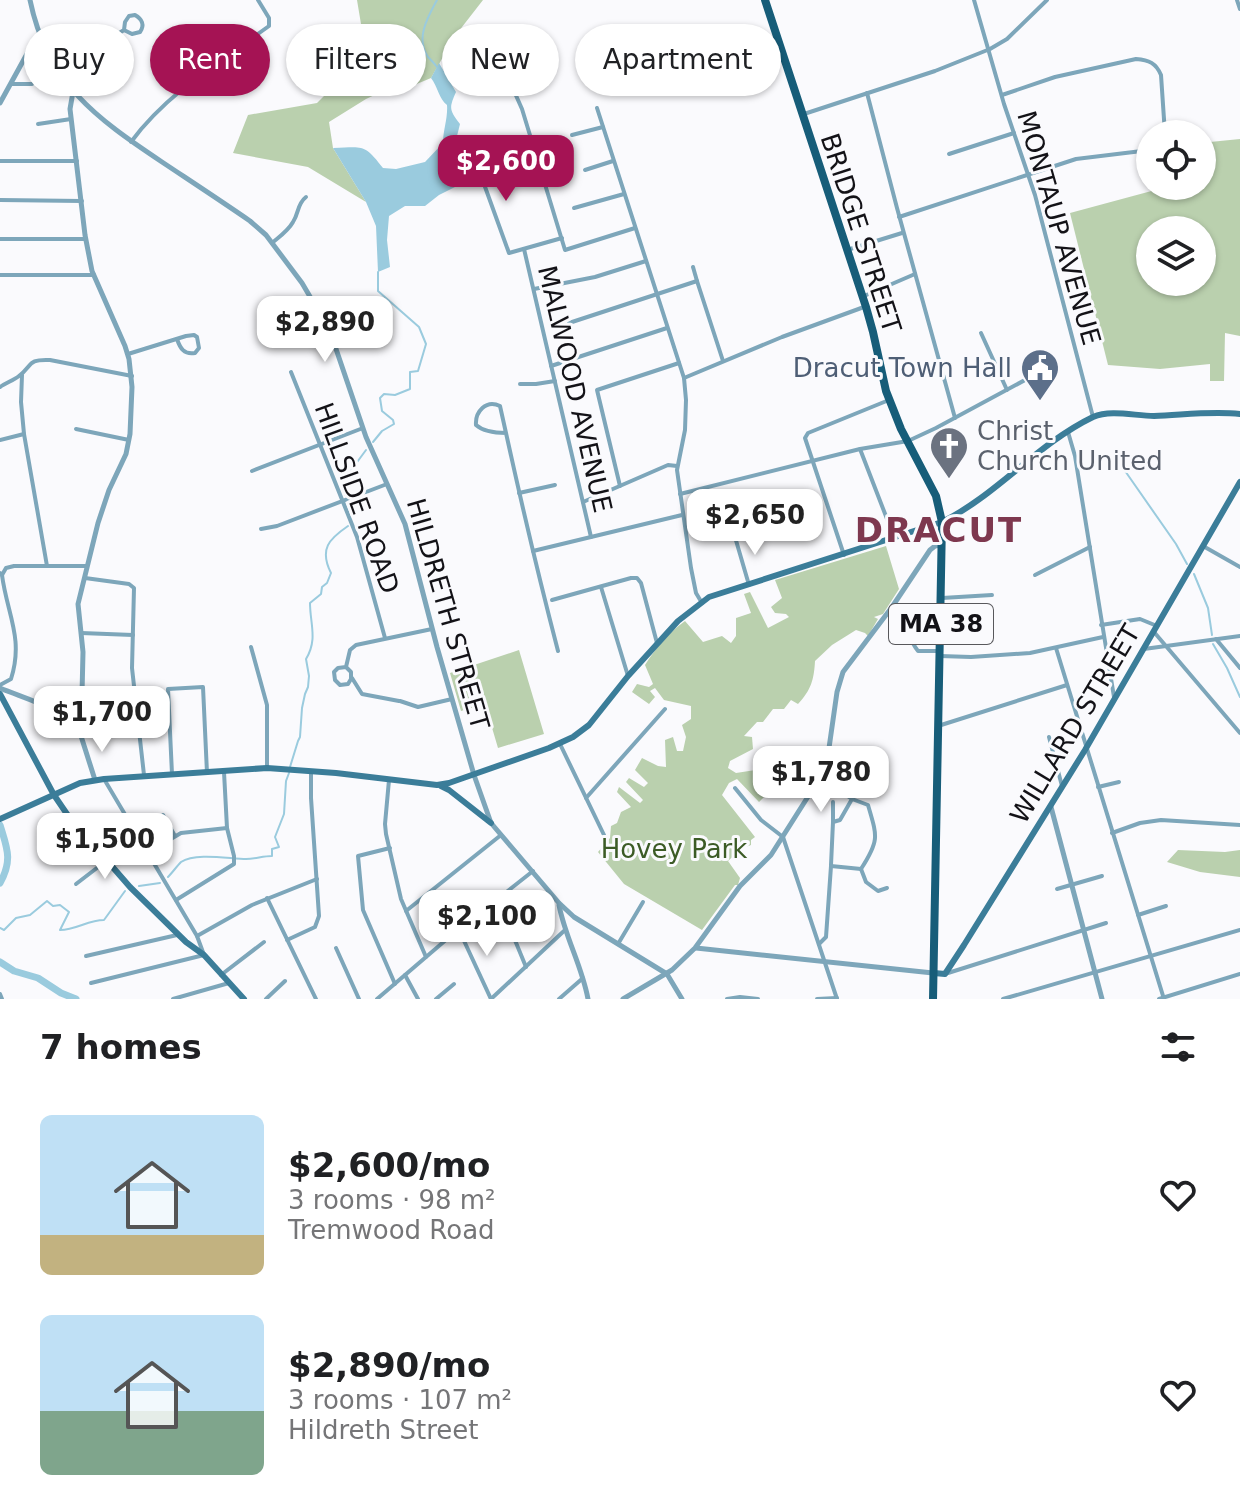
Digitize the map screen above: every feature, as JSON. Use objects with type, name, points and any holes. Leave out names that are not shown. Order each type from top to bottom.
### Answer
[{"type":"main road","name":"BRIDGE STREET","points":[[765,0],[866,307],[889,400],[936,496],[942,522],[933,999]]},
{"type":"main road","points":[[437,785],[474,775],[573,737],[589,725],[678,621],[709,597],[942,522],[977,502],[1017,468],[1093,417],[1110,413],[1151,416],[1240,414]]},
{"type":"main road","name":"WILLARD STREET","points":[[945,974],[1086,747],[1240,482]]},
{"type":"main road","points":[[0,689],[54,795],[69,817],[106,861],[179,935],[204,955],[244,999]]},
{"type":"main road","points":[[0,819],[80,783],[95,780],[267,768],[437,785],[449,790],[491,823]]},
{"type":"main road","points":[[934,973],[945,974]]},
{"type":"street","name":"HILDRETH STREET","points":[[30,0],[36,24]]},
{"type":"street","points":[[131,142],[141,128],[192,82],[269,26],[269,18],[258,0]]},
{"type":"street","name":"MONTAUP AVENUE","points":[[974,0],[1050,250],[1093,417]]},
{"type":"street","points":[[802,114],[935,71],[988,50],[1007,39],[1047,0]]},
{"type":"street","points":[[1237,0],[1240,9]]},
{"type":"street","points":[[135,15],[141,20],[143,25],[140,32],[132,34],[124,30],[129,16],[135,15]]},
{"type":"street","points":[[1002,95],[1055,77],[1136,59],[1148,60],[1158,67],[1161,75],[1164,120]]},
{"type":"street","points":[[0,103],[24,60]]},
{"type":"street","points":[[11,84],[24,84]]},
{"type":"street","points":[[867,93],[955,418]]},
{"type":"street","points":[[72,96],[71,119],[86,239],[94,275],[128,354],[132,376],[132,414],[126,454],[109,490],[78,604],[83,667],[81,736]]},
{"type":"street","name":"HILDRETH STREET","points":[[77,96],[131,142],[250,221],[272,243],[302,283],[324,320],[363,428],[405,524],[432,629],[491,823],[574,917],[667,974],[682,999]]},
{"type":"street","points":[[516,96],[565,250],[635,228]]},
{"type":"street","points":[[597,108],[684,378],[685,430],[677,466],[696,593],[702,603]]},
{"type":"street","points":[[38,124],[71,119]]},
{"type":"street","points":[[572,135],[603,127]]},
{"type":"street","points":[[949,154],[1014,133]]},
{"type":"street","points":[[899,217],[1076,159],[1136,152]]},
{"type":"street","points":[[0,161],[77,161]]},
{"type":"street","points":[[585,170],[614,161]]},
{"type":"street","points":[[480,173],[509,253],[562,238]]},
{"type":"street","points":[[574,208],[624,194]]},
{"type":"street","points":[[272,243],[290,226],[301,201],[306,197]]},
{"type":"street","points":[[0,200],[82,201]]},
{"type":"street","points":[[847,250],[903,233]]},
{"type":"street","points":[[0,239],[86,239]]},
{"type":"street","name":"MALWOOD AVENUE","points":[[524,249],[591,537]]},
{"type":"street","points":[[534,289],[595,277],[646,261]]},
{"type":"street","points":[[693,267],[723,361]]},
{"type":"street","points":[[862,297],[915,274]]},
{"type":"street","points":[[0,275],[94,275]]},
{"type":"street","points":[[569,323],[697,281]]},
{"type":"street","points":[[684,378],[866,307]]},
{"type":"street","points":[[551,366],[668,328]]},
{"type":"street","points":[[981,333],[1007,390]]},
{"type":"street","points":[[128,354],[177,339],[194,335],[199,341],[197,351],[192,354],[184,352],[177,339]]},
{"type":"street","points":[[0,387],[22,375],[31,363],[45,360],[132,376]]},
{"type":"street","points":[[620,486],[597,390],[679,363]]},
{"type":"street","name":"HILLSIDE ROAD","points":[[291,372],[366,565],[385,638]]},
{"type":"street","points":[[680,494],[860,449],[908,441],[1038,373]]},
{"type":"street","points":[[22,375],[24,434],[47,566]]},
{"type":"street","points":[[520,384],[555,381]]},
{"type":"street","points":[[844,555],[805,438],[822,427],[889,400]]},
{"type":"street","points":[[506,433],[481,429],[476,425],[475,420],[482,408],[493,403],[500,406],[558,651]]},
{"type":"street","points":[[252,471],[363,428]]},
{"type":"street","points":[[76,429],[129,440]]},
{"type":"street","points":[[1068,432],[1075,456],[1114,699]]},
{"type":"street","points":[[0,440],[24,434]]},
{"type":"street","points":[[860,449],[895,539]]},
{"type":"street","points":[[583,502],[668,465],[677,466]]},
{"type":"street","points":[[261,529],[277,526],[388,484]]},
{"type":"street","points":[[519,493],[555,485]]},
{"type":"street","points":[[533,551],[683,515]]},
{"type":"street","points":[[735,537],[749,585]]},
{"type":"street","points":[[623,999],[667,974],[695,948],[740,886],[771,855],[825,767],[843,672],[930,550],[942,545]]},
{"type":"street","points":[[1203,546],[1240,567]]},
{"type":"street","points":[[1035,575],[1090,547]]},
{"type":"street","points":[[86,566],[14,566],[6,568],[1,574],[17,656],[11,679],[0,689],[59,712],[72,722],[81,736],[95,780]]},
{"type":"street","points":[[83,577],[129,584],[135,592],[133,685],[144,777]]},
{"type":"street","points":[[552,600],[637,578],[657,643]]},
{"type":"street","points":[[601,587],[628,676]]},
{"type":"street","points":[[942,598],[992,595]]},
{"type":"street","points":[[892,607],[899,613],[918,651],[940,654],[1030,653],[1103,637]]},
{"type":"street","points":[[1101,625],[1140,619],[1155,629],[1240,733]]},
{"type":"street","points":[[346,667],[350,650],[356,645],[432,629]]},
{"type":"street","points":[[81,633],[133,635]]},
{"type":"street","points":[[1144,649],[1240,636]]},
{"type":"street","points":[[1216,639],[1240,668]]},
{"type":"street","points":[[251,647],[267,705],[267,768]]},
{"type":"street","points":[[1056,648],[1162,999],[1240,974]]},
{"type":"street","points":[[346,667],[336,670],[335,681],[345,685],[352,678]]},
{"type":"street","points":[[346,667],[362,694],[418,707],[453,699]]},
{"type":"street","points":[[938,726],[1067,685]]},
{"type":"street","points":[[172,775],[168,689],[203,687],[207,773]]},
{"type":"street","points":[[59,712],[69,712],[81,702]]},
{"type":"street","points":[[586,798],[665,709]]},
{"type":"street","points":[[1049,737],[1062,786]]},
{"type":"street","points":[[559,743],[604,835]]},
{"type":"street","points":[[833,822],[840,820],[852,799],[859,761]]},
{"type":"street","points":[[825,767],[843,794],[868,805],[877,836],[861,869]]},
{"type":"street","points":[[287,940],[315,927],[320,909],[311,771]]},
{"type":"street","points":[[176,901],[234,864],[227,828],[224,772]]},
{"type":"street","points":[[91,983],[204,955],[197,936],[104,779]]},
{"type":"street","points":[[389,780],[385,827],[401,899],[426,957]]},
{"type":"street","points":[[1098,787],[1119,782]]},
{"type":"street","points":[[735,788],[761,820],[783,837],[837,998],[817,999]]},
{"type":"street","points":[[819,944],[826,937],[833,802]]},
{"type":"street","points":[[1050,805],[1102,999]]},
{"type":"street","points":[[163,815],[175,836]]},
{"type":"street","points":[[1112,833],[1140,823],[1161,820],[1240,825]]},
{"type":"street","points":[[147,853],[185,832],[227,828]]},
{"type":"street","points":[[406,911],[501,835]]},
{"type":"street","points":[[390,848],[358,856],[363,910],[395,984]]},
{"type":"street","points":[[76,884],[106,861]]},
{"type":"street","points":[[831,866],[861,869]]},
{"type":"street","points":[[861,869],[866,882],[878,891],[887,888]]},
{"type":"street","points":[[377,999],[533,871]]},
{"type":"street","points":[[1057,889],[1102,876]]},
{"type":"street","points":[[197,936],[267,898],[317,879]]},
{"type":"street","points":[[267,898],[316,999]]},
{"type":"street","points":[[498,899],[526,967]]},
{"type":"street","points":[[618,944],[643,902]]},
{"type":"street","points":[[559,903],[588,999]]},
{"type":"street","points":[[1138,915],[1166,906]]},
{"type":"street","points":[[945,974],[1106,923]]},
{"type":"street","points":[[459,930],[491,999],[565,930]]},
{"type":"street","points":[[1003,999],[1240,930]]},
{"type":"street","points":[[86,956],[179,935]]},
{"type":"street","points":[[221,975],[264,942]]},
{"type":"street","points":[[336,948],[359,999]]},
{"type":"street","points":[[695,948],[934,973]]},
{"type":"street","points":[[405,975],[418,999]]},
{"type":"street","points":[[559,999],[583,978]]},
{"type":"street","points":[[266,999],[285,981]]},
{"type":"street","points":[[173,999],[229,983]]},
{"type":"street","points":[[436,999],[454,984]]},
{"type":"street","points":[[727,999],[758,999]]},
{"type":"green space","points":[[357,0],[483,0],[464,24],[442,24],[442,59],[431,78],[426,80],[426,24],[361,24]]},
{"type":"green space","points":[[324,96],[372,96],[329,122],[333,148],[366,202],[308,167],[233,153],[248,115],[317,103]]},
{"type":"green space","points":[[1240,139],[1240,336],[1225,333],[1224,381],[1210,381],[1210,364],[1160,369],[1108,365],[1070,213],[1136,195],[1136,200],[1216,200],[1216,141]]},
{"type":"green space","name":"Hovey Park","points":[[886,546],[899,589],[883,614],[874,617],[878,619],[868,636],[856,630],[832,645],[815,661],[811,684],[798,704],[791,700],[784,709],[773,709],[763,722],[757,722],[744,736],[752,737],[753,749],[730,761],[728,768],[736,773],[762,769],[770,779],[770,791],[759,802],[737,779],[729,783],[722,795],[755,837],[751,845],[741,849],[728,861],[740,878],[738,885],[702,930],[624,884],[598,852],[610,838],[611,826],[617,823],[621,812],[631,807],[617,792],[619,787],[640,803],[643,800],[626,782],[629,778],[644,787],[648,783],[635,770],[642,758],[666,767],[665,740],[673,737],[677,751],[683,751],[686,737],[682,725],[691,719],[691,706],[664,700],[655,688],[650,691],[655,697],[649,704],[632,692],[637,684],[649,687],[653,684],[645,665],[658,647],[685,621],[703,642],[722,636],[731,643],[736,636],[736,618],[751,613],[744,594],[750,592],[768,628],[789,617],[775,613],[771,607],[782,598],[775,580]]},
{"type":"green space","points":[[519,650],[544,734],[498,748],[485,704],[461,711],[450,673]]},
{"type":"green space","points":[[1178,850],[1240,850],[1240,877],[1200,872],[1167,862]]},
{"type":"water","points":[[439,63],[442,68],[442,96],[454,96],[451,109],[460,124],[455,144],[455,187],[425,206],[405,206],[389,216],[387,240],[390,267],[378,272],[376,226],[366,202],[333,148],[367,150],[383,168],[396,169],[425,162],[443,143],[447,115],[447,105],[431,78]]},
{"type":"waterway","points":[[437,0],[424,28],[423,42],[424,50],[437,67]]},
{"type":"waterway","points":[[373,442],[382,431],[394,424],[382,411],[380,398],[384,394],[395,395],[410,389],[410,372],[418,371],[426,344],[419,327],[378,291],[378,272]]},
{"type":"waterway","points":[[345,495],[352,469],[366,450]]},
{"type":"waterway","points":[[1123,468],[1187,564]]},
{"type":"waterway","points":[[290,767],[300,737],[302,708],[308,687],[306,659],[313,638],[310,603],[321,594],[331,573],[326,557],[328,545],[348,526]]},
{"type":"waterway","points":[[1194,574],[1208,608],[1212,635]]},
{"type":"waterway","points":[[1213,644],[1240,697]]},
{"type":"waterway","points":[[168,877],[181,862],[195,857],[246,859],[272,856],[272,849],[279,847],[275,837],[284,814],[289,773]]},
{"type":"waterway","points":[[0,825],[8,861],[0,883]]},
{"type":"waterway","points":[[139,886],[160,883]]},
{"type":"waterway","points":[[0,928],[4,930],[16,918],[30,915],[47,901],[69,912],[60,930],[104,920],[125,891]]},
{"type":"waterway","points":[[0,962],[76,999]]},
{"type":"place","name":"Dracut Town Hall","points":[[1040,402]]},
{"type":"place","name":"Christ Church United","points":[[949,480]]},
{"type":"district","name":"DRACUT","points":[[939,530]]}]
